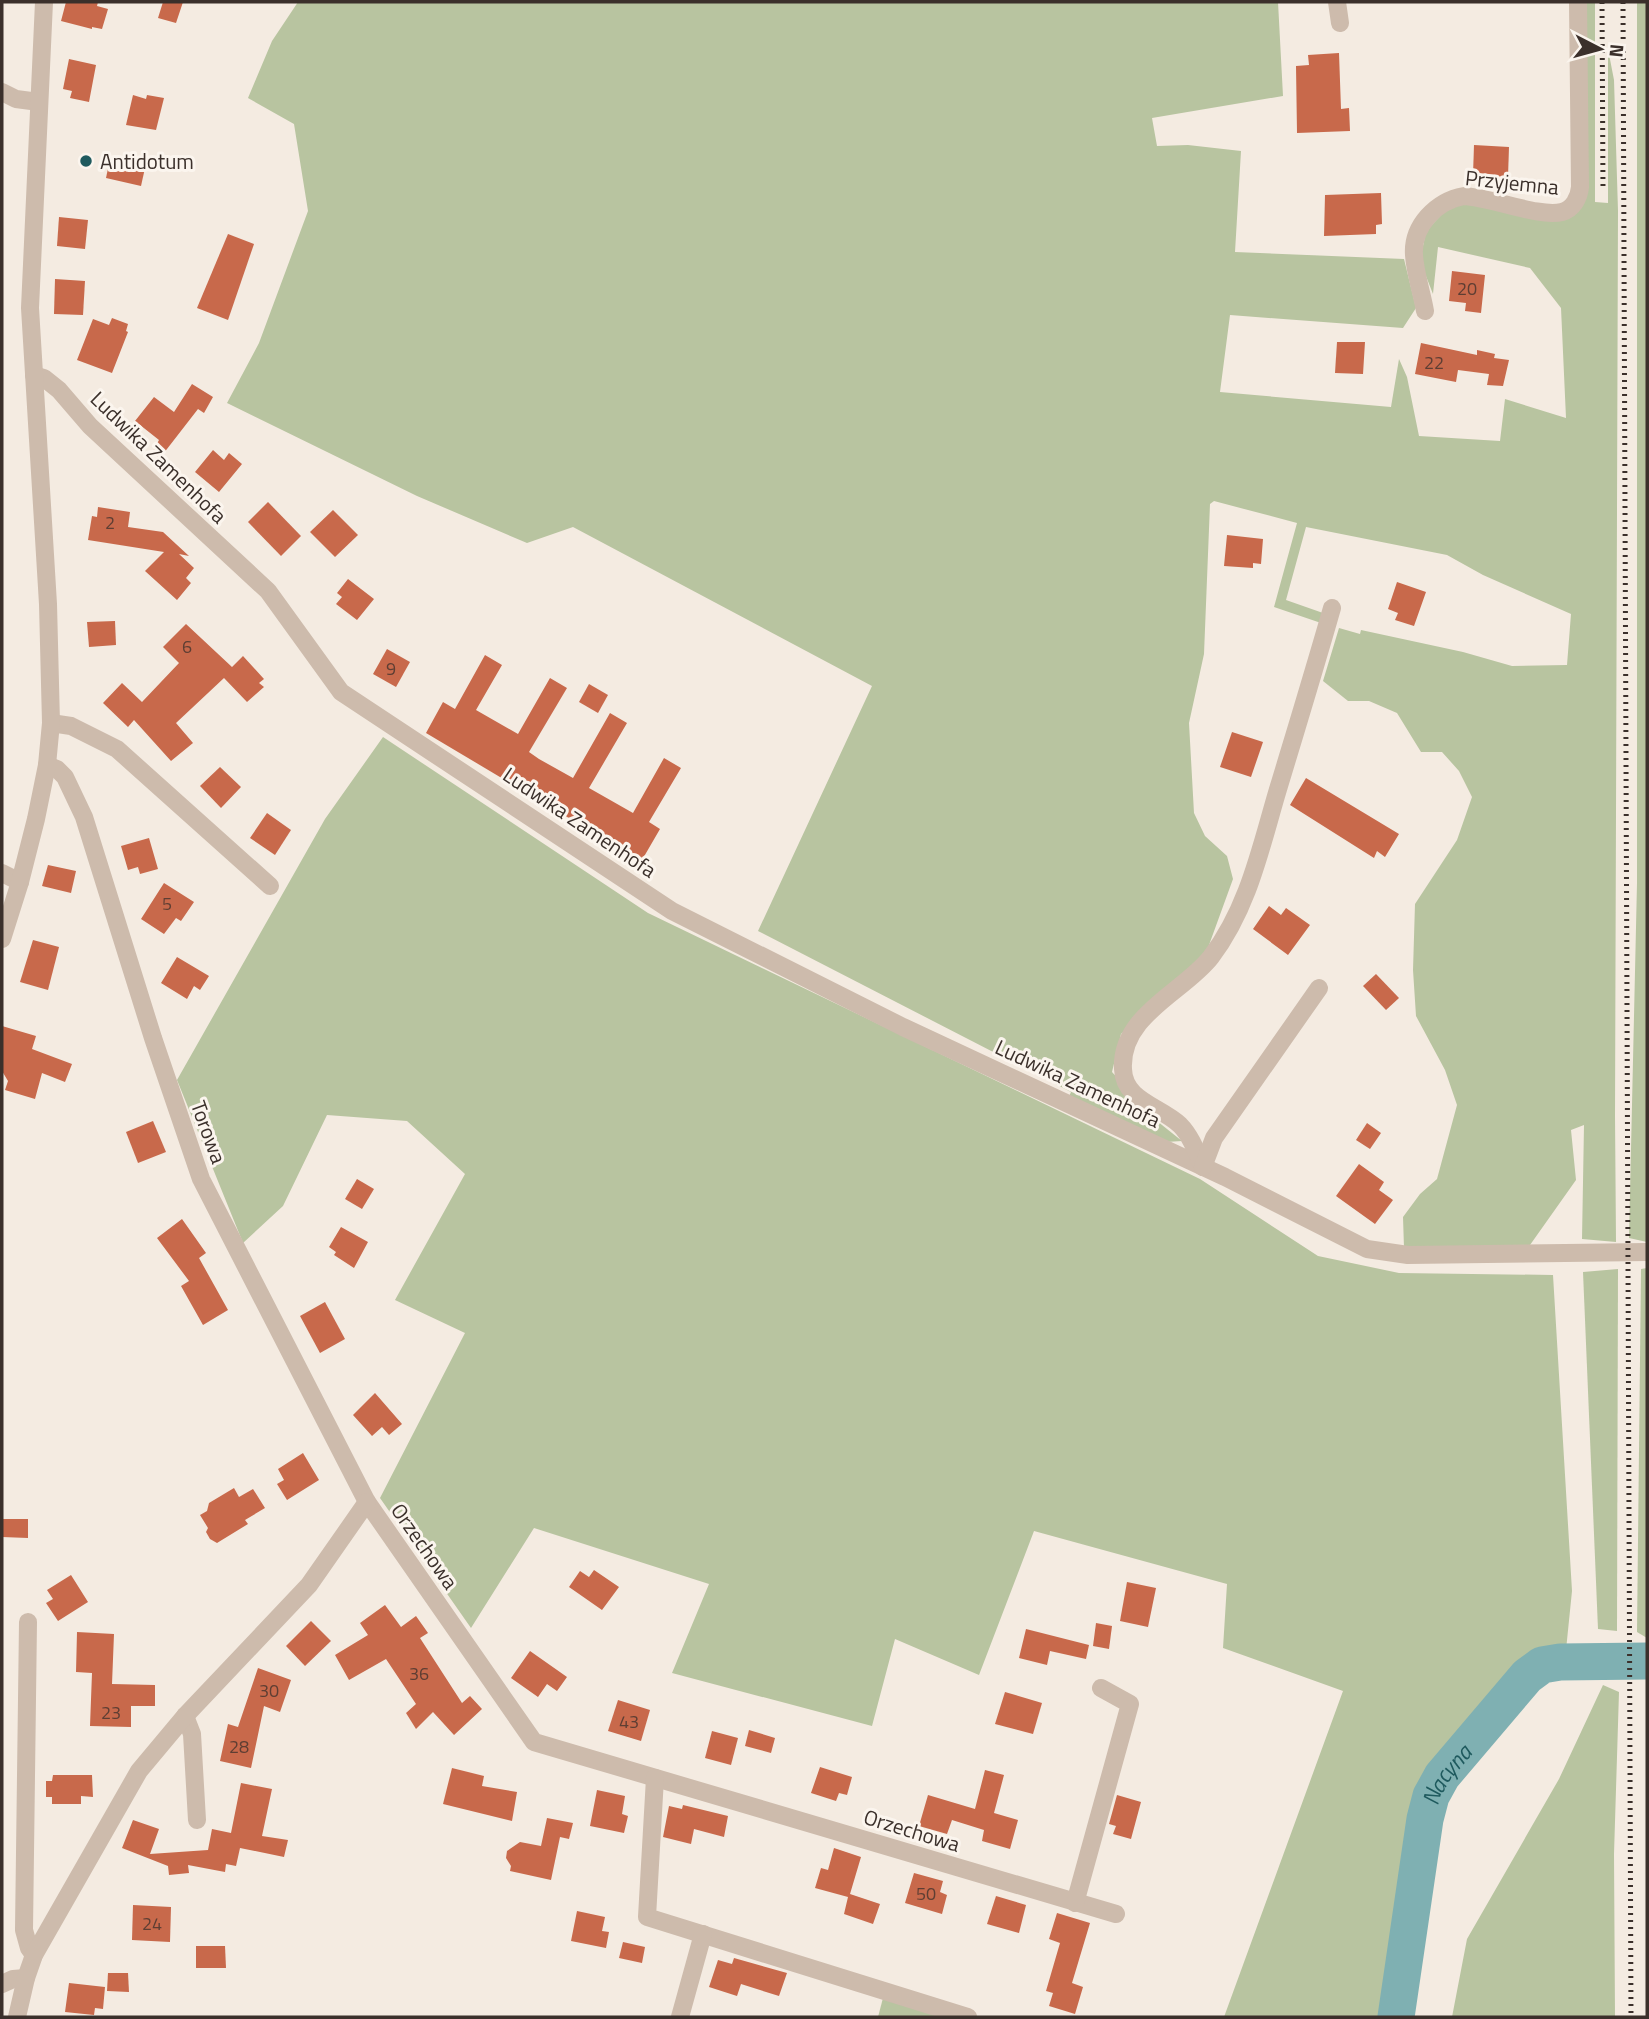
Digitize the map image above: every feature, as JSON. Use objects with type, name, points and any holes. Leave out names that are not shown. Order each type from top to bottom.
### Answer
[{"type":"street","points":[[2,939],[20,882],[47,765],[51,723],[51,675],[30,277],[44,2]]},
{"type":"street","points":[[1337,2],[1340,23]]},
{"type":"street","name":"Przyjemna","points":[[1426,311],[1414,255],[1418,231],[1435,209],[1464,196],[1551,213],[1566,210],[1577,201],[1580,187],[1578,2]]},
{"type":"street","points":[[2,92],[16,99],[39,102]]},
{"type":"street","name":"Ludwika Zamenhofa","points":[[34,375],[44,378],[59,390],[90,426],[268,591],[341,692],[672,911],[903,1027],[1203,1167],[1367,1249],[1408,1255],[1647,1252]]},
{"type":"street","name":"Ludwika Zamenhofa","points":[[1203,1167],[1192,1142],[1180,1126],[1125,1085],[1122,1068],[1126,1041],[1152,1008],[1211,958],[1247,896],[1332,608]]},
{"type":"street","points":[[51,723],[71,726],[117,749],[270,887]]},
{"type":"street","name":"Torowa","points":[[47,765],[57,769],[65,777],[84,817],[153,1038],[201,1178],[367,1503]]},
{"type":"street","points":[[2,873],[20,882]]},
{"type":"street","points":[[1203,1167],[1214,1138],[1319,988]]},
{"type":"street","name":"Orzechowa","points":[[17,2017],[34,1955],[139,1771],[185,1716],[309,1586],[367,1503],[534,1742],[1116,1914]]},
{"type":"street","points":[[28,1622],[24,1930],[34,1955]]},
{"type":"street","points":[[1075,1902],[1130,1704],[1101,1688]]},
{"type":"street","points":[[185,1716],[192,1734],[197,1820]]},
{"type":"street","points":[[655,1778],[647,1917],[968,2017]]},
{"type":"street","points":[[680,2017],[703,1934]]},
{"type":"street","points":[[2,1984],[13,1979],[26,1978]]},
{"type":"green space","points":[[298,2],[1278,2],[1283,96],[1152,118],[1157,146],[1188,145],[1241,151],[1235,252],[1404,259],[1416,308],[1403,328],[1230,315],[1220,392],[1391,407],[1399,359],[1407,377],[1419,436],[1500,441],[1505,399],[1566,418],[1561,308],[1530,268],[1438,247],[1433,294],[1420,261],[1426,231],[1445,211],[1463,202],[1577,210],[1582,2],[1595,2],[1595,202],[1608,203],[1608,49],[1614,80],[1618,211],[1616,1242],[1582,1239],[1584,1125],[1571,1130],[1576,1180],[1530,1245],[1404,1248],[1403,1217],[1420,1194],[1437,1179],[1457,1105],[1445,1070],[1416,1016],[1413,970],[1415,904],[1457,840],[1472,797],[1459,771],[1442,752],[1421,752],[1397,713],[1369,701],[1348,701],[1323,681],[1339,628],[1360,634],[1361,630],[1463,652],[1512,666],[1567,665],[1571,614],[1483,575],[1447,555],[1306,527],[1286,600],[1323,613],[1321,623],[1274,607],[1297,523],[1214,501],[1210,504],[1204,654],[1189,723],[1194,813],[1205,836],[1227,856],[1233,879],[1205,956],[1121,1034],[1112,1072],[1157,1121],[1182,1141],[1166,1142],[1068,1099],[1071,1092],[758,931],[872,686],[573,527],[527,543],[417,496],[227,403],[259,343],[308,211],[294,124],[248,98],[272,41]]},
{"type":"green space","points":[[1637,2],[1647,2],[1647,1242],[1629,1238],[1637,883]]},
{"type":"green space","points":[[383,737],[648,913],[1200,1179],[1318,1256],[1399,1273],[1553,1275],[1572,1591],[1566,1650],[1534,1657],[1435,1770],[1419,1810],[1389,2017],[1224,2017],[1343,1691],[1223,1648],[1227,1584],[1034,1531],[979,1675],[895,1639],[872,1726],[672,1673],[709,1584],[534,1528],[471,1628],[380,1498],[465,1333],[395,1300],[465,1174],[407,1121],[327,1115],[283,1206],[243,1243],[177,1080],[325,819]]},
{"type":"green space","points":[[1647,1268],[1647,1638],[1637,1632],[1641,1269]]},
{"type":"green space","points":[[1618,1269],[1617,1631],[1598,1629],[1583,1272]]},
{"type":"green space","points":[[1603,1685],[1619,1692],[1614,1854],[1615,2017],[1452,2017],[1467,1939],[1559,1779]]},
{"type":"green space","points":[[883,1998],[944,2017],[878,2017]]},
{"type":"building","points":[[66,2],[98,2],[97,6],[108,9],[102,29],[61,21]]},
{"type":"building","points":[[163,2],[183,2],[176,23],[158,18]]},
{"type":"building","points":[[1339,53],[1341,109],[1349,108],[1350,131],[1297,133],[1296,66],[1309,65],[1308,55]]},
{"type":"building","points":[[69,59],[96,65],[89,102],[70,98],[72,91],[63,89]]},
{"type":"building","points":[[133,95],[146,99],[147,95],[164,98],[156,130],[126,125]]},
{"type":"building","points":[[1474,145],[1509,147],[1508,177],[1473,175]]},
{"type":"building","points":[[110,159],[145,168],[141,186],[106,178]]},
{"type":"building","points":[[1381,193],[1382,224],[1376,225],[1376,234],[1324,236],[1325,195]]},
{"type":"building","points":[[59,217],[88,220],[85,249],[57,246]]},
{"type":"building","points":[[228,234],[254,244],[228,320],[197,308]]},
{"type":"building","points":[[1452,271],[1485,275],[1481,313],[1465,311],[1466,303],[1449,301]]},
{"type":"building","points":[[55,279],[85,281],[83,315],[54,314]]},
{"type":"building","points":[[112,318],[128,324],[128,332],[112,373],[77,360],[93,319],[109,325]]},
{"type":"building","points":[[1337,342],[1365,342],[1363,374],[1335,373]]},
{"type":"building","points":[[1421,343],[1477,355],[1477,350],[1495,354],[1494,358],[1509,360],[1503,386],[1487,385],[1489,374],[1458,370],[1456,382],[1415,374]]},
{"type":"building","points":[[192,384],[213,397],[204,413],[198,409],[160,458],[152,453],[159,440],[135,421],[154,397],[174,412]]},
{"type":"building","points":[[213,450],[224,460],[229,453],[242,464],[219,492],[195,472]]},
{"type":"building","points":[[268,502],[301,536],[281,556],[248,522]]},
{"type":"building","points":[[98,507],[130,512],[128,527],[163,532],[189,556],[179,554],[194,568],[186,578],[191,583],[177,600],[145,571],[164,552],[88,540],[92,516],[97,517]]},
{"type":"building","points":[[333,510],[358,535],[335,557],[310,532]]},
{"type":"building","points":[[1227,535],[1263,539],[1261,564],[1253,563],[1253,568],[1224,566]]},
{"type":"building","points":[[348,579],[374,599],[357,620],[336,604],[342,597],[337,593]]},
{"type":"building","points":[[1397,582],[1426,592],[1414,626],[1395,620],[1398,613],[1388,609]]},
{"type":"building","points":[[115,621],[116,645],[89,647],[87,622]]},
{"type":"building","points":[[186,624],[232,667],[243,656],[264,679],[259,683],[264,687],[247,702],[224,678],[176,723],[193,743],[171,761],[134,720],[128,727],[103,703],[122,683],[142,702],[179,663],[163,647]]},
{"type":"building","points":[[387,649],[410,662],[396,687],[373,674]]},
{"type":"building","points":[[485,655],[502,665],[476,710],[518,734],[550,678],[567,688],[529,752],[573,778],[610,713],[627,723],[589,788],[633,813],[664,758],[681,768],[649,822],[660,829],[642,860],[609,841],[611,838],[576,818],[574,821],[426,733],[443,702],[455,709]]},
{"type":"building","points":[[589,684],[608,695],[598,713],[579,702]]},
{"type":"building","points":[[1232,732],[1263,742],[1251,777],[1220,767]]},
{"type":"building","points":[[220,767],[241,787],[221,808],[200,786]]},
{"type":"building","points":[[1306,778],[1399,834],[1385,857],[1377,851],[1374,858],[1290,805]]},
{"type":"building","points":[[267,813],[291,830],[275,855],[250,838]]},
{"type":"building","points":[[149,838],[158,869],[140,874],[138,867],[128,870],[121,846]]},
{"type":"building","points":[[48,865],[76,871],[71,893],[42,886]]},
{"type":"building","points":[[164,883],[194,902],[181,921],[176,918],[164,934],[141,919]]},
{"type":"building","points":[[1269,906],[1281,915],[1286,908],[1310,925],[1288,955],[1253,929]]},
{"type":"building","points":[[33,940],[59,947],[48,990],[20,982]]},
{"type":"building","points":[[177,957],[209,976],[200,990],[194,986],[187,999],[161,983]]},
{"type":"building","points":[[1376,974],[1399,998],[1386,1010],[1363,986]]},
{"type":"building","points":[[2,1026],[36,1036],[32,1049],[72,1064],[65,1082],[42,1073],[35,1099],[5,1090],[8,1081],[2,1071]]},
{"type":"building","points":[[153,1121],[166,1152],[138,1163],[126,1132]]},
{"type":"building","points":[[1367,1123],[1381,1133],[1370,1149],[1356,1140]]},
{"type":"building","points":[[1359,1164],[1384,1182],[1379,1190],[1393,1200],[1375,1224],[1336,1196]]},
{"type":"building","points":[[357,1179],[374,1189],[362,1209],[345,1199]]},
{"type":"building","points":[[182,1219],[206,1253],[199,1258],[228,1310],[203,1325],[181,1286],[189,1281],[157,1238]]},
{"type":"building","points":[[341,1227],[368,1242],[354,1268],[334,1255],[336,1252],[329,1247]]},
{"type":"building","points":[[325,1302],[345,1339],[320,1353],[300,1316]]},
{"type":"building","points":[[375,1393],[402,1424],[389,1435],[382,1427],[372,1436],[353,1415]]},
{"type":"building","points":[[303,1453],[319,1480],[287,1500],[277,1484],[284,1480],[278,1469]]},
{"type":"building","points":[[234,1488],[239,1497],[253,1489],[265,1508],[245,1520],[248,1524],[217,1543],[210,1539],[206,1532],[208,1528],[200,1515],[207,1511],[209,1503]]},
{"type":"building","points":[[2,1519],[28,1519],[28,1538],[2,1537]]},
{"type":"building","points":[[594,1570],[619,1587],[602,1610],[569,1587],[580,1571],[589,1577]]},
{"type":"building","points":[[71,1575],[88,1602],[58,1621],[46,1603],[53,1599],[47,1590]]},
{"type":"building","points":[[1127,1582],[1156,1588],[1148,1627],[1120,1621]]},
{"type":"building","points":[[385,1605],[401,1627],[416,1616],[428,1633],[420,1638],[462,1703],[470,1696],[482,1709],[454,1735],[433,1712],[416,1729],[406,1713],[416,1704],[386,1659],[349,1680],[335,1655],[368,1635],[360,1623]]},
{"type":"building","points":[[311,1621],[331,1641],[305,1666],[286,1646]]},
{"type":"building","points":[[1096,1623],[1112,1626],[1109,1649],[1093,1646]]},
{"type":"building","points":[[1026,1629],[1089,1645],[1086,1659],[1050,1651],[1047,1665],[1019,1658]]},
{"type":"building","points":[[77,1632],[114,1634],[112,1684],[155,1685],[155,1706],[131,1706],[131,1727],[90,1726],[92,1673],[76,1672]]},
{"type":"building","points":[[530,1651],[567,1677],[557,1691],[547,1684],[538,1697],[511,1678]]},
{"type":"building","points":[[258,1668],[291,1680],[280,1712],[264,1706],[251,1768],[220,1761],[228,1724],[238,1727]]},
{"type":"building","points":[[1005,1692],[1042,1703],[1033,1734],[995,1724]]},
{"type":"building","points":[[618,1700],[650,1710],[641,1741],[608,1731]]},
{"type":"building","points":[[749,1730],[775,1738],[771,1753],[745,1746]]},
{"type":"building","points":[[712,1731],[738,1738],[731,1765],[705,1758]]},
{"type":"building","points":[[820,1767],[852,1777],[847,1795],[839,1793],[836,1801],[811,1793]]},
{"type":"building","points":[[452,1768],[484,1776],[482,1786],[517,1792],[512,1821],[443,1804]]},
{"type":"building","points":[[985,1770],[1004,1775],[994,1813],[1018,1820],[1010,1849],[982,1841],[984,1830],[952,1820],[947,1834],[919,1826],[928,1795],[975,1809]]},
{"type":"building","points":[[53,1775],[92,1775],[93,1797],[81,1796],[81,1804],[52,1804],[52,1797],[46,1797],[46,1781],[52,1781]]},
{"type":"building","points":[[241,1783],[272,1789],[262,1836],[288,1840],[284,1857],[240,1848],[236,1866],[226,1864],[225,1872],[188,1865],[189,1873],[169,1875],[168,1866],[122,1848],[133,1820],[159,1829],[150,1854],[208,1850],[212,1829],[231,1833]]},
{"type":"building","points":[[597,1790],[625,1796],[622,1814],[628,1816],[624,1833],[590,1826]]},
{"type":"building","points":[[1117,1795],[1141,1802],[1131,1839],[1113,1834],[1116,1826],[1109,1824]]},
{"type":"building","points":[[683,1805],[728,1816],[724,1837],[694,1829],[691,1844],[663,1837],[669,1806],[682,1809]]},
{"type":"building","points":[[547,1818],[573,1823],[569,1839],[560,1837],[551,1880],[510,1871],[507,1851],[520,1842],[541,1846]]},
{"type":"building","points":[[834,1848],[861,1857],[850,1894],[880,1904],[873,1924],[844,1914],[848,1897],[815,1888],[821,1868],[828,1870]]},
{"type":"building","points":[[914,1873],[943,1881],[940,1892],[947,1895],[942,1914],[905,1903]]},
{"type":"building","points":[[996,1896],[1026,1905],[1019,1933],[987,1924]]},
{"type":"building","points":[[133,1905],[171,1907],[170,1942],[132,1940]]},
{"type":"building","points":[[577,1911],[605,1917],[602,1931],[609,1932],[606,1948],[571,1941]]},
{"type":"building","points":[[1057,1913],[1090,1923],[1072,1983],[1083,1987],[1075,2014],[1049,2006],[1053,1993],[1046,1991],[1060,1943],[1049,1939]]},
{"type":"building","points":[[623,1942],[645,1947],[642,1963],[619,1958]]},
{"type":"building","points":[[196,1946],[225,1946],[226,1968],[196,1968]]},
{"type":"building","points":[[734,1958],[787,1973],[779,1996],[741,1984],[737,1996],[709,1987],[718,1960],[732,1964]]},
{"type":"building","points":[[108,1973],[128,1973],[129,1992],[107,1991]]},
{"type":"building","points":[[69,1983],[105,1987],[103,2009],[95,2008],[94,2015],[65,2012]]},
{"type":"waterway","name":"Nacyna","points":[[1396,2017],[1425,1819],[1431,1796],[1442,1776],[1527,1676],[1542,1665],[1560,1662],[1647,1661]]},
{"type":"railway","points":[[1602,2],[1603,189]]},
{"type":"railway","points":[[1623,2],[1631,2017]]},
{"type":"place","name":"Antidotum","points":[[86,161]]}]
